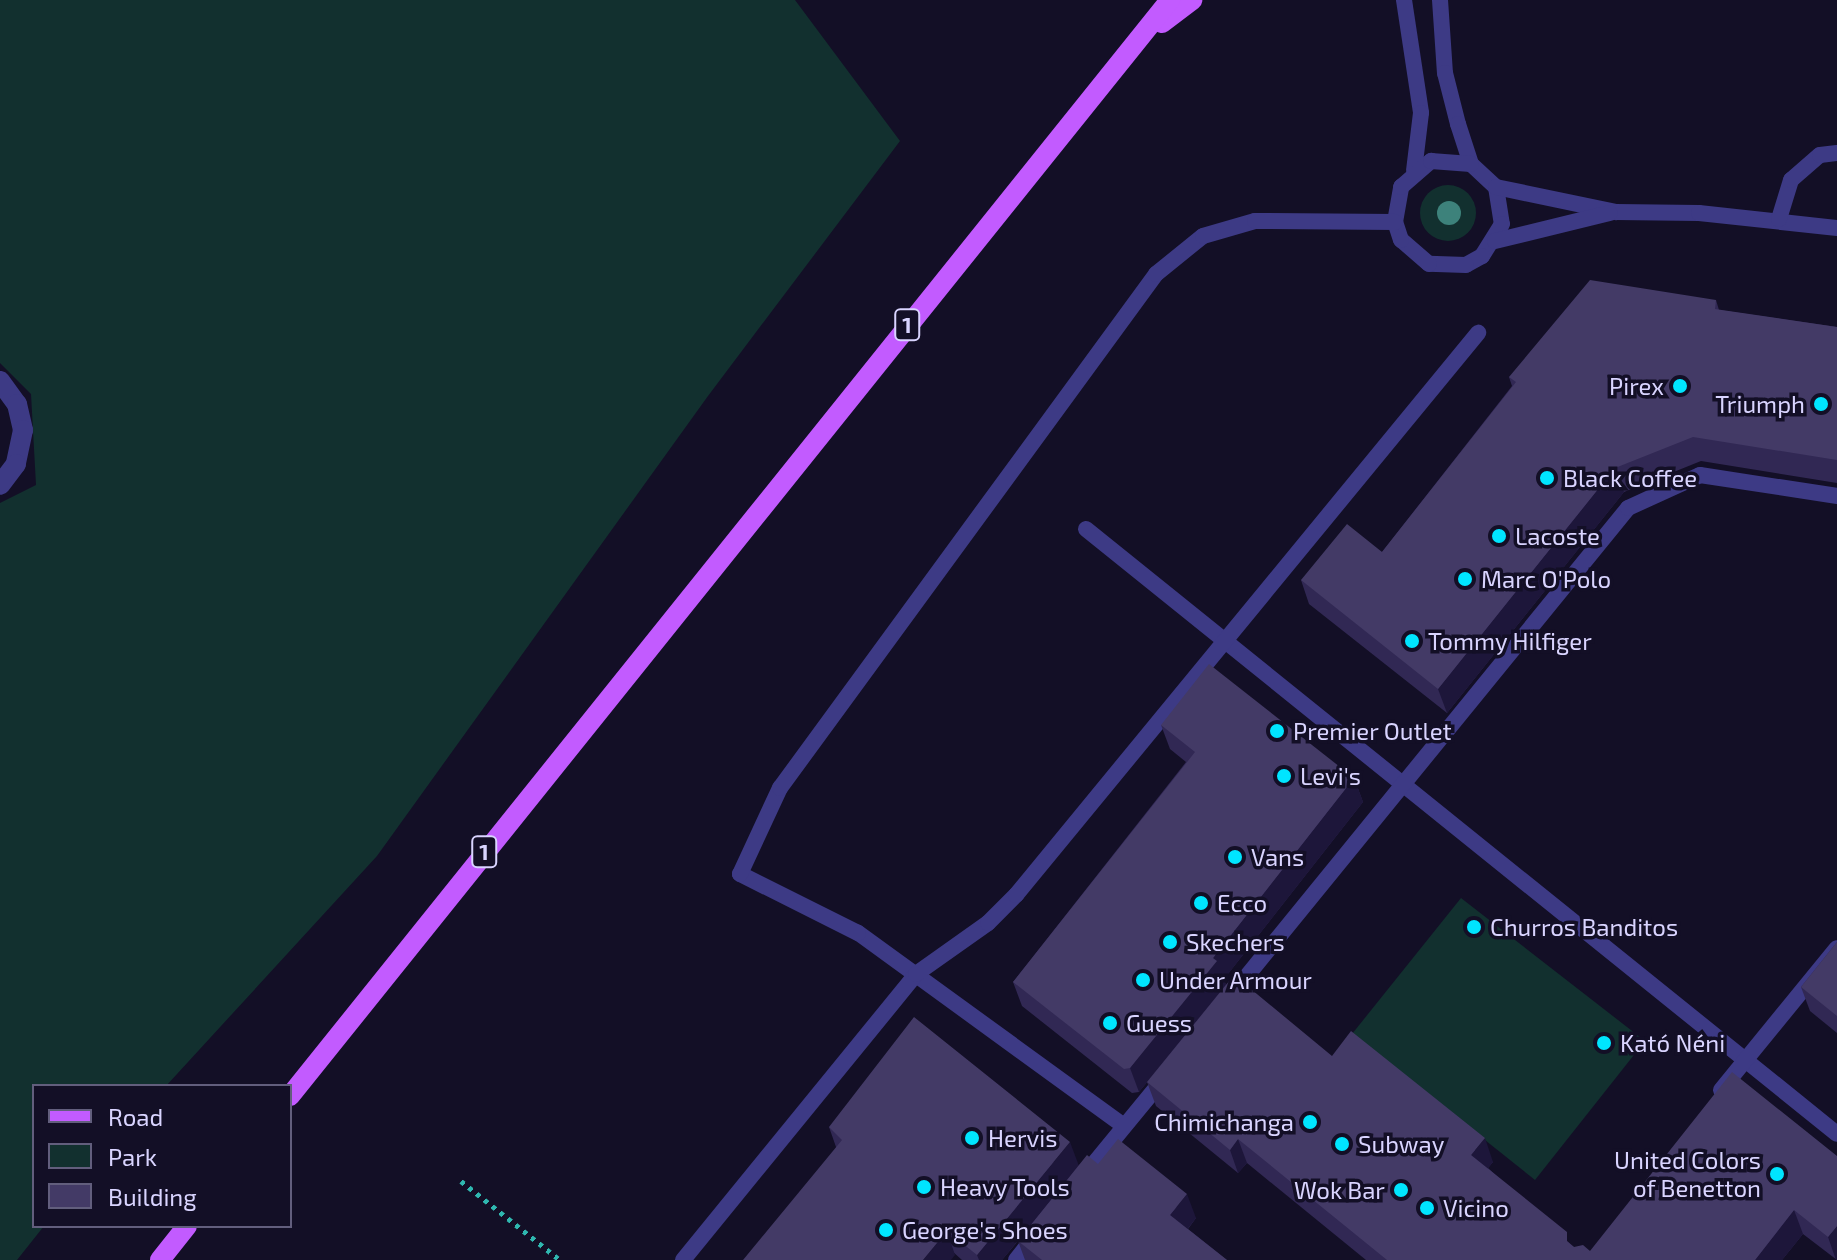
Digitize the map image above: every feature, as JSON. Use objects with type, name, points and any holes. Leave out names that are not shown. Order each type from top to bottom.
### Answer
[{"type":"main road","name":"1","points":[[292,1094],[1170,0]]},
{"type":"main road","name":"1","points":[[1136,43],[1192,0]]},
{"type":"main road","points":[[160,1260],[185,1228]]},
{"type":"street","points":[[0,381],[17,404],[23,430],[16,464],[0,485]]},
{"type":"lane","points":[[1404,0],[1421,113],[1414,171]]},
{"type":"lane","points":[[1440,0],[1445,73],[1471,164],[1496,187],[1502,204],[1495,241]]},
{"type":"lane","points":[[1779,219],[1791,180],[1820,155],[1837,153]]},
{"type":"lane","points":[[1471,164],[1431,161],[1414,171],[1401,187],[1395,222],[1401,240],[1429,264],[1466,265],[1495,241],[1616,212]]},
{"type":"lane","points":[[1496,187],[1616,212],[1779,219],[1837,228]]},
{"type":"lane","points":[[1124,1126],[858,933],[740,874],[780,788],[1156,274],[1203,236],[1255,221],[1395,222]]},
{"type":"lane","points":[[683,1260],[916,974],[988,923],[1016,895],[1478,333]]},
{"type":"lane","points":[[1213,1018],[1628,508],[1700,475],[1837,496]]},
{"type":"lane","points":[[1086,529],[1837,1134]]},
{"type":"lane","points":[[1706,1110],[1837,948]]},
{"type":"lane","points":[[1075,1187],[1173,1066]]},
{"type":"lane","points":[[1016,1260],[1045,1224]]},
{"type":"path","points":[[461,1181],[560,1260]]},
{"type":"green space","points":[[0,0],[795,0],[900,141],[708,396],[377,856],[168,1084],[32,1084],[32,1228],[42,1228],[17,1260],[0,1260],[0,503],[36,485],[31,394],[0,363]]},
{"type":"green space","points":[[1448,185],[1468,193],[1476,213],[1468,233],[1448,241],[1428,233],[1420,213],[1428,193]]},
{"type":"green space","points":[[1461,898],[1645,1041],[1535,1180],[1352,1034]]},
{"type":"building","points":[[1590,280],[1716,300],[1715,309],[1837,327],[1837,460],[1693,437],[1615,468],[1438,689],[1301,580],[1347,524],[1382,552],[1516,382],[1509,377]]},
{"type":"building","points":[[1209,664],[1354,778],[1213,958],[1217,961],[1130,1068],[1124,1069],[1013,982],[1195,752],[1161,725]]},
{"type":"building","points":[[1837,942],[1837,1016],[1801,987]]},
{"type":"building","points":[[1234,975],[1332,1056],[1351,1031],[1485,1138],[1471,1155],[1567,1232],[1567,1241],[1574,1247],[1583,1245],[1590,1251],[1732,1072],[1837,1156],[1837,1226],[1828,1237],[1794,1210],[1755,1260],[1387,1260],[1238,1139],[1230,1150],[1147,1082]]},
{"type":"building","points":[[914,1017],[1070,1142],[977,1255],[947,1231],[923,1260],[743,1260],[842,1140],[829,1127]]},
{"type":"building","points":[[1118,1139],[1187,1194],[1170,1215],[1227,1260],[1042,1260],[1018,1241],[1087,1155],[1098,1164]]},
{"type":"place","name":"Pirex","points":[[1680,386]]},
{"type":"place","name":"Triumph","points":[[1821,404]]},
{"type":"place","name":"Black Coffee","points":[[1547,478]]},
{"type":"place","name":"Lacoste","points":[[1499,536]]},
{"type":"place","name":"Marc O'Polo","points":[[1465,579]]},
{"type":"place","name":"Tommy Hilfiger","points":[[1412,641]]},
{"type":"place","name":"Premier Outlet","points":[[1277,731]]},
{"type":"place","name":"Levi's","points":[[1284,776]]},
{"type":"place","name":"Vans","points":[[1235,857]]},
{"type":"place","name":"Ecco","points":[[1201,903]]},
{"type":"place","name":"Churros Banditos","points":[[1474,927]]},
{"type":"place","name":"Skechers","points":[[1170,942]]},
{"type":"place","name":"Under Armour","points":[[1143,980]]},
{"type":"place","name":"Guess","points":[[1110,1023]]},
{"type":"place","name":"Kató Néni","points":[[1604,1043]]},
{"type":"place","name":"Chimichanga","points":[[1310,1122]]},
{"type":"place","name":"Hervis","points":[[972,1138]]},
{"type":"place","name":"Subway","points":[[1342,1144]]},
{"type":"place","name":"United Colors of Benetton","points":[[1777,1174]]},
{"type":"place","name":"Heavy Tools","points":[[924,1187]]},
{"type":"place","name":"Wok Bar","points":[[1401,1190]]},
{"type":"place","name":"Vicino","points":[[1427,1208]]},
{"type":"place","name":"George's Shoes","points":[[886,1230]]}]
